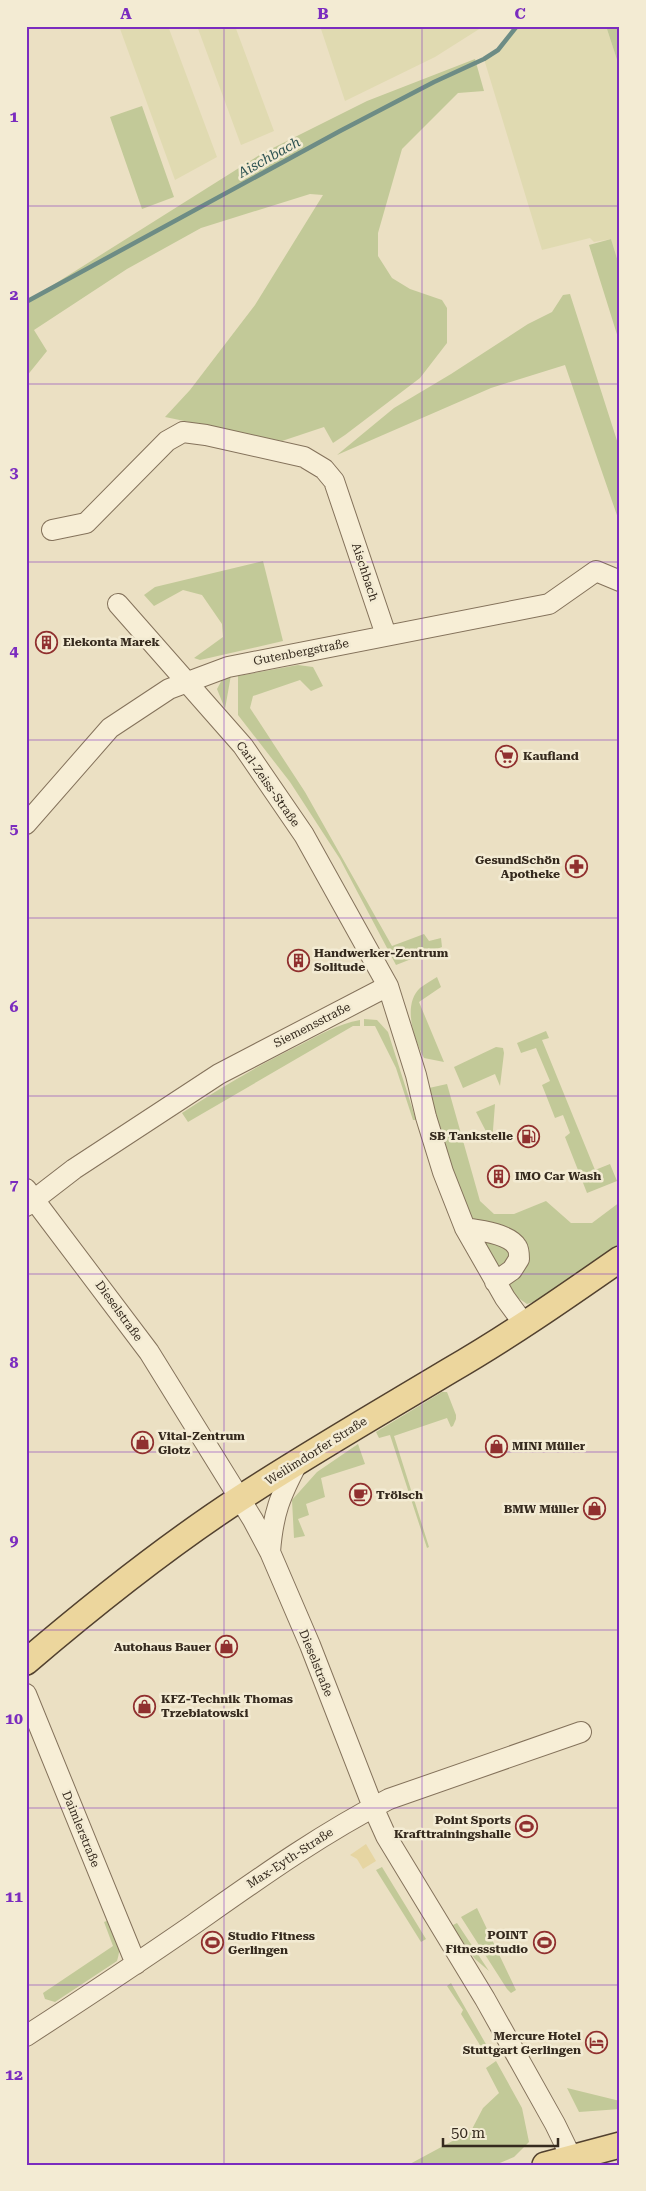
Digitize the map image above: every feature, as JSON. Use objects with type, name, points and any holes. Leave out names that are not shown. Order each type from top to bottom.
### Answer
[{"type":"main road","name":"Weilimdorfer Straße","points":[[26,1662],[131,1576],[240,1498],[524,1324],[620,1259]]},
{"type":"main road","points":[[545,2165],[574,2161],[620,2145]]},
{"type":"street","name":"Aischbach","points":[[52,530],[86,523],[167,440],[183,432],[206,435],[304,457],[324,469],[334,481],[386,635]]},
{"type":"street","name":"Gutenbergstraße","points":[[26,824],[110,728],[169,689],[228,668],[548,604],[596,571],[620,581]]},
{"type":"street","name":"Carl-Zeiss-Straße","points":[[118,604],[243,746],[304,835],[388,986]]},
{"type":"street","name":"Siemensstraße","points":[[29,1198],[219,1074],[388,986]]},
{"type":"street","points":[[388,986],[416,1074],[426,1116],[443,1172],[465,1228],[495,1282],[524,1324]]},
{"type":"street","name":"Dieselstraße","points":[[29,1198],[149,1352],[240,1498],[270,1552],[310,1645],[386,1836],[485,1999],[574,2161]]},
{"type":"street","points":[[465,1228],[492,1233],[510,1240],[517,1247],[519,1260],[512,1270],[495,1282]]},
{"type":"street","points":[[270,1552],[272,1523],[278,1504],[298,1462]]},
{"type":"street","name":"Daimlerstraße","points":[[26,1694],[136,1964]]},
{"type":"street","name":"Max-Eyth-Straße","points":[[26,2036],[136,1964],[314,1840],[373,1807],[389,1799],[581,1732]]},
{"type":"shaded area","points":[[119,26],[168,26],[217,157],[175,180]]},
{"type":"shaded area","points":[[197,26],[235,26],[274,131],[241,145]]},
{"type":"shaded area","points":[[320,26],[484,26],[435,57],[345,101]]},
{"type":"shaded area","points":[[517,26],[606,26],[620,69],[620,268],[611,239],[594,242],[590,238],[542,250],[484,59],[498,50]]},
{"type":"green space","points":[[606,26],[620,26],[620,69]]},
{"type":"green space","points":[[475,59],[484,91],[458,93],[402,149],[378,233],[378,256],[392,278],[410,289],[442,300],[447,308],[447,343],[420,378],[345,435],[333,443],[324,427],[282,441],[165,417],[190,390],[255,305],[323,195],[310,194],[201,228],[127,269],[34,330],[47,351],[26,377],[26,302],[261,154],[367,101]]},
{"type":"green space","points":[[142,106],[174,197],[142,209],[110,117]]},
{"type":"green space","points":[[611,239],[620,268],[620,344],[589,245]]},
{"type":"green space","points":[[570,294],[620,450],[620,524],[565,365],[491,388],[337,455],[394,408],[528,324],[552,312],[563,295]]},
{"type":"green space","points":[[263,561],[283,641],[200,660],[194,658],[223,637],[222,624],[202,595],[183,590],[154,606],[144,595],[155,587]]},
{"type":"green space","points":[[298,665],[313,667],[323,686],[311,691],[300,680],[253,696],[250,708],[305,792],[392,946],[424,934],[429,941],[441,938],[442,947],[396,965],[340,859],[290,782],[238,715],[238,676]]},
{"type":"green space","points":[[225,674],[231,675],[225,709],[217,689]]},
{"type":"green space","points":[[437,977],[441,987],[419,1002],[444,1062],[424,1058],[414,1032],[411,1013],[412,1003],[420,988]]},
{"type":"green space","points":[[364,1019],[377,1020],[388,1032],[416,1120],[413,1120],[396,1068],[375,1026],[364,1026]]},
{"type":"green space","points":[[360,1020],[360,1026],[353,1026],[188,1122],[182,1113],[240,1077],[329,1030]]},
{"type":"green space","points":[[546,1031],[549,1038],[542,1040],[595,1170],[610,1164],[617,1181],[587,1193],[565,1137],[570,1133],[563,1115],[555,1118],[542,1085],[550,1081],[536,1048],[521,1053],[517,1043]]},
{"type":"green space","points":[[496,1047],[503,1048],[504,1053],[500,1086],[495,1074],[463,1088],[454,1067]]},
{"type":"green space","points":[[447,1084],[480,1201],[494,1214],[514,1214],[546,1201],[571,1223],[592,1223],[620,1202],[620,1258],[581,1287],[527,1304],[495,1282],[420,1090]]},
{"type":"green space","points":[[495,1104],[492,1143],[476,1112]]},
{"type":"green space","points":[[442,1392],[447,1392],[456,1415],[453,1426],[451,1427],[447,1418],[394,1436],[429,1547],[427,1548],[390,1435],[379,1438],[376,1432]]},
{"type":"green space","points":[[358,1444],[365,1464],[321,1478],[325,1497],[306,1504],[309,1515],[298,1519],[305,1536],[294,1538],[292,1500],[317,1472]]},
{"type":"green space","points":[[382,1867],[426,1939],[421,1942],[376,1870]]},
{"type":"green space","points":[[477,1908],[516,1990],[511,1993],[461,1917]]},
{"type":"green space","points":[[112,1919],[119,1940],[117,1961],[55,2002],[45,1999],[43,1993],[113,1946],[104,1922]]},
{"type":"green space","points":[[457,1923],[489,1971],[475,1959],[451,1926]]},
{"type":"green space","points":[[451,1983],[491,2053],[486,2055],[461,2014],[463,2010],[447,1986]]},
{"type":"green space","points":[[496,2061],[522,2108],[529,2142],[514,2157],[495,2165],[408,2165],[471,2131],[483,2108],[499,2093],[486,2068]]},
{"type":"green space","points":[[567,2088],[620,2101],[620,2109],[579,2112]]},
{"type":"sand","points":[[366,1844],[376,1861],[363,1869],[357,1859],[350,1855]]},
{"type":"waterway","name":"Aischbach","points":[[26,302],[340,131],[434,82],[484,59],[498,50],[517,26]]},
{"type":"place","name":"Elekonta Marek","points":[[47,642]]},
{"type":"place","name":"Kaufland","points":[[507,756]]},
{"type":"place","name":"GesundSchön Apotheke","points":[[576,867]]},
{"type":"place","name":"Handwerker-Zentrum Solitude","points":[[298,960]]},
{"type":"place","name":"SB Tankstelle","points":[[529,1136]]},
{"type":"place","name":"IMO Car Wash","points":[[499,1176]]},
{"type":"place","name":"Vital-Zentrum Glotz","points":[[142,1443]]},
{"type":"place","name":"MINI Müller","points":[[496,1446]]},
{"type":"place","name":"Trölsch","points":[[360,1495]]},
{"type":"place","name":"BMW Müller","points":[[595,1509]]},
{"type":"place","name":"Autohaus Bauer","points":[[227,1647]]},
{"type":"place","name":"KFZ-Technik Thomas Trzebiatowski","points":[[145,1706]]},
{"type":"place","name":"Point Sports Krafttrainingshalle","points":[[527,1827]]},
{"type":"place","name":"POINT Fitnessstudio","points":[[544,1942]]},
{"type":"place","name":"Studio Fitness Gerlingen","points":[[212,1943]]},
{"type":"place","name":"Mercure Hotel Stuttgart Gerlingen","points":[[597,2043]]}]
